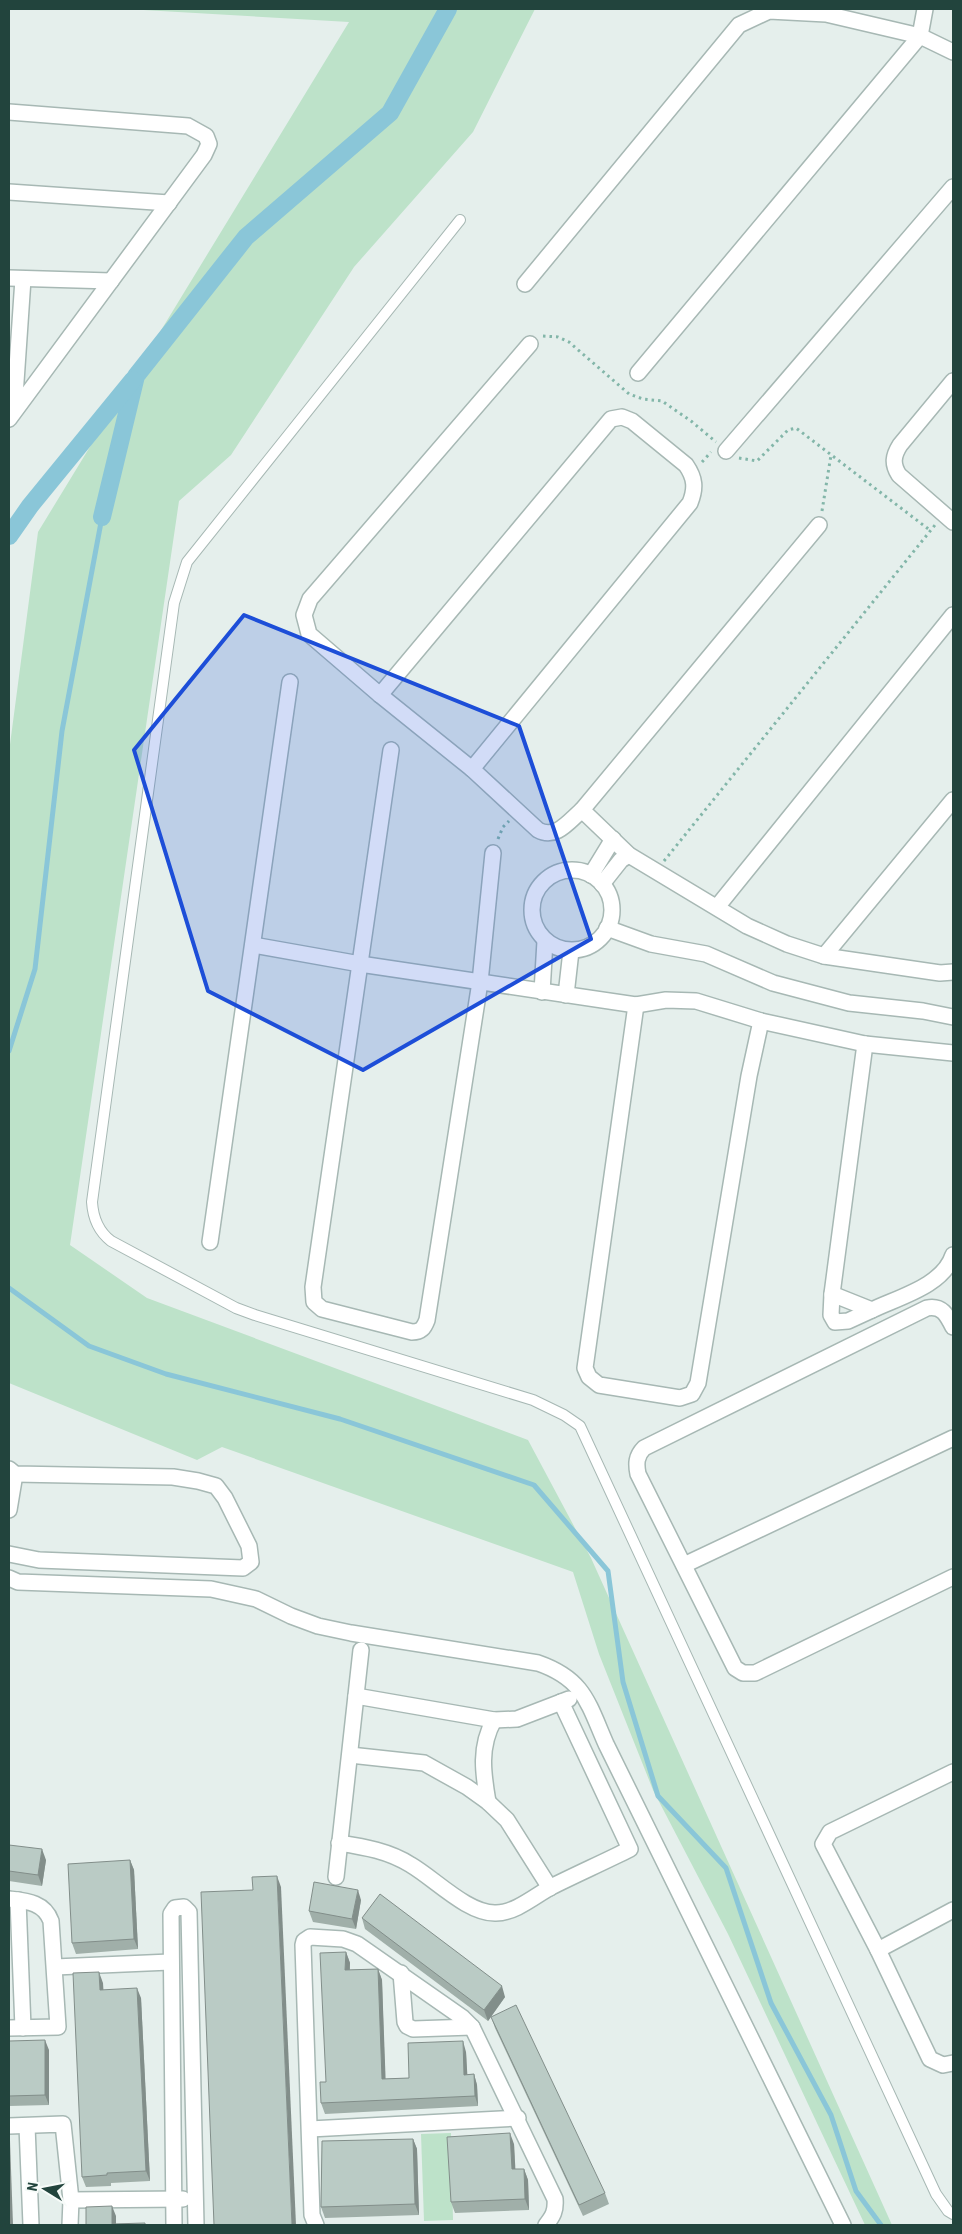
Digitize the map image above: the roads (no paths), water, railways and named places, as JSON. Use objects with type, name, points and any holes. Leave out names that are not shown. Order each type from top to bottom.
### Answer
[{"type":"street","points":[[638,372],[920,36],[925,9]]},
{"type":"street","points":[[525,284],[739,25],[769,11],[826,14],[920,36],[953,52]]},
{"type":"street","points":[[9,112],[188,126],[197,129],[206,136],[209,144],[204,155],[169,203],[11,415]]},
{"type":"street","points":[[719,451],[953,187]]},
{"type":"street","points":[[9,192],[169,203]]},
{"type":"street","points":[[11,415],[16,278],[111,281]]},
{"type":"street","points":[[530,344],[306,607],[305,624],[309,634],[380,695],[472,769],[538,830],[552,834],[558,832],[582,810],[819,525]]},
{"type":"street","points":[[948,518],[899,475],[894,461],[895,453],[900,445],[953,381]]},
{"type":"street","points":[[380,695],[611,419],[622,417],[632,421],[686,465],[692,473],[694,488],[690,503],[472,769]]},
{"type":"street","points":[[717,907],[953,615]]},
{"type":"street","points":[[210,1242],[290,682]]},
{"type":"street","points":[[391,750],[313,1298],[314,1302],[322,1309],[412,1332],[418,1332],[422,1329],[427,1320],[480,982],[493,853]]},
{"type":"street","points":[[824,956],[953,800]]},
{"type":"street","points":[[582,810],[629,855],[755,930],[786,944],[824,956],[940,973],[953,972]]},
{"type":"street","points":[[596,880],[613,839]]},
{"type":"street","points":[[596,880],[629,855]]},
{"type":"street","points":[[566,871],[579,871],[596,880],[611,906],[611,917],[601,938],[592,945],[571,951],[557,948],[546,941],[537,931],[532,906],[536,893],[543,882],[554,875],[566,871]]},
{"type":"street","points":[[607,928],[652,944],[706,954],[773,983],[849,1003],[922,1011],[953,1017]]},
{"type":"street","points":[[542,992],[546,941]]},
{"type":"street","points":[[253,945],[360,964],[636,1006],[666,1000],[696,1000],[761,1021],[865,1044],[953,1053]]},
{"type":"street","points":[[566,995],[571,951]]},
{"type":"street","points":[[636,1006],[585,1368],[589,1377],[599,1385],[680,1398],[686,1398],[692,1394],[698,1383],[749,1076],[761,1021]]},
{"type":"street","points":[[865,1044],[832,1294],[831,1315],[835,1322],[848,1321],[872,1310],[938,1276],[950,1265],[953,1255]]},
{"type":"street","points":[[832,1294],[872,1310]]},
{"type":"street","points":[[953,1327],[941,1308],[927,1308],[644,1448],[637,1459],[638,1474],[735,1668],[743,1673],[755,1673],[953,1577]]},
{"type":"street","points":[[684,1565],[953,1438]]},
{"type":"street","points":[[9,1510],[12,1472],[173,1477],[198,1481],[216,1486],[225,1498],[249,1546],[251,1562],[243,1568],[234,1568],[39,1560],[9,1554]]},
{"type":"street","points":[[9,1578],[18,1582],[211,1589],[256,1599],[300,1619],[334,1629],[538,1663],[565,1674],[582,1693],[843,2225]]},
{"type":"street","points":[[336,1877],[361,1650]]},
{"type":"street","points":[[356,1696],[494,1720],[517,1719],[582,1693]]},
{"type":"street","points":[[339,1843],[376,1848],[410,1864],[473,1908],[488,1913],[507,1912],[550,1888],[630,1849],[561,1702]]},
{"type":"street","points":[[488,1802],[482,1769],[483,1754],[486,1738],[494,1720]]},
{"type":"street","points":[[350,1755],[424,1763],[467,1787],[488,1802],[507,1820],[550,1888]]},
{"type":"street","points":[[953,1772],[830,1832],[824,1841],[823,1848],[878,1950],[930,2059],[943,2065],[953,2063]]},
{"type":"street","points":[[14,1900],[38,1905],[49,1915],[55,1968],[58,2027],[16,2028],[14,1900]]},
{"type":"street","points":[[174,2225],[171,1912],[174,1908],[184,1907],[189,1912],[191,1960],[194,2199],[196,2225]]},
{"type":"street","points":[[878,1950],[953,1910]]},
{"type":"street","points":[[316,2225],[312,2215],[303,1945],[304,1941],[310,1937],[357,1944],[464,2018],[472,2027],[518,2118],[555,2199],[556,2209],[546,2225]]},
{"type":"street","points":[[55,1968],[170,1962]]},
{"type":"street","points":[[401,1973],[404,2022],[408,2028],[413,2030],[472,2027]]},
{"type":"street","points":[[310,2129],[518,2118]]},
{"type":"street","points":[[9,2126],[63,2124],[70,2200],[70,2225]]},
{"type":"street","points":[[27,2126],[31,2225]]},
{"type":"street","points":[[70,2200],[194,2199]]},
{"type":"lane","points":[[460,220],[187,562],[174,603],[95,1182],[93,1212],[97,1226],[111,1241],[236,1308],[533,1400],[564,1415],[580,1426],[936,2194],[948,2211],[953,2214]]},
{"type":"waterway","points":[[102,517],[136,376],[246,237],[390,113],[448,9]]},
{"type":"waterway","points":[[9,536],[30,506],[133,380]]},
{"type":"waterway","points":[[9,1051],[35,969],[62,731],[102,517]]},
{"type":"waterway","points":[[9,1288],[89,1346],[166,1374],[340,1419],[534,1485],[608,1571],[623,1682],[658,1796],[726,1868],[771,2003],[831,2115],[856,2191],[881,2225]]}]
